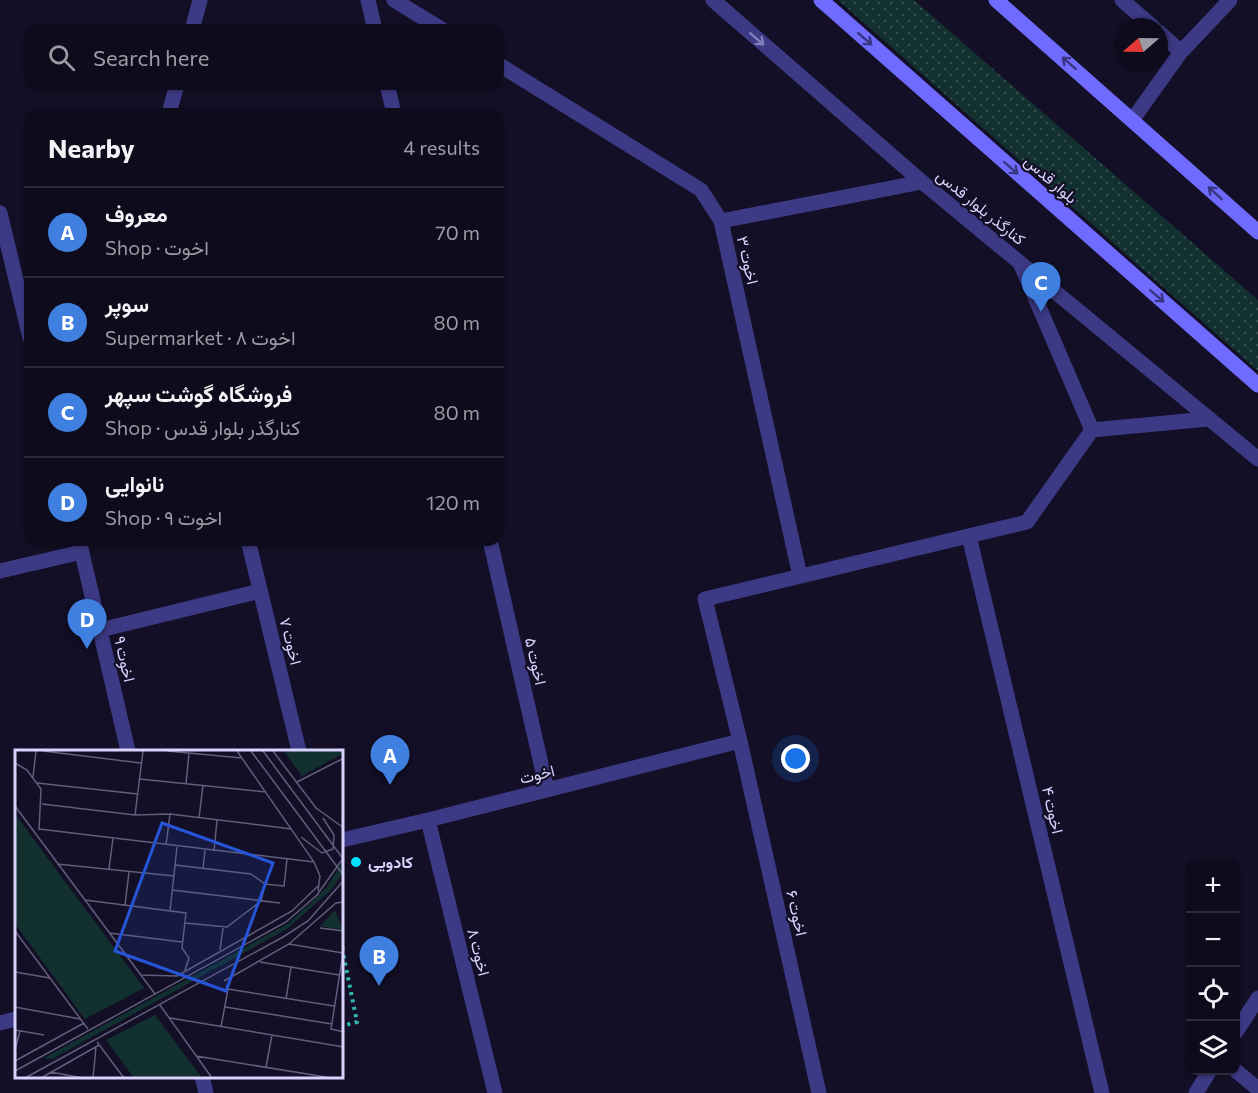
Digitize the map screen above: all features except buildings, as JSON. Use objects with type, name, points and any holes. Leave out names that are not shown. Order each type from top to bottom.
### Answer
[{"type":"main road","name":"بلوار قدس","points":[[821,0],[1258,385]]},
{"type":"main road","points":[[996,0],[1258,232]]},
{"type":"street","points":[[194,24],[200,0]]},
{"type":"street","points":[[368,0],[374,24]]},
{"type":"street","points":[[394,0],[433,24]]},
{"type":"street","name":"کنارگذر بلوار قدس","points":[[713,0],[922,182],[1258,459]]},
{"type":"street","points":[[1122,0],[1143,18]]},
{"type":"street","points":[[1133,119],[1181,52],[1230,0]]},
{"type":"street","points":[[1168,40],[1181,52]]},
{"type":"street","name":"اخوت ۳","points":[[504,68],[701,190],[721,221],[800,576]]},
{"type":"street","points":[[171,108],[175,90]]},
{"type":"street","points":[[388,90],[393,108]]},
{"type":"street","points":[[721,221],[922,182]]},
{"type":"street","points":[[0,213],[24,313]]},
{"type":"street","points":[[1020,262],[1092,430]]},
{"type":"street","points":[[800,576],[1027,522],[1092,430],[1208,419]]},
{"type":"street","name":"اخوت ۴","points":[[969,536],[1102,1093]]},
{"type":"street","points":[[0,571],[80,546]]},
{"type":"street","name":"اخوت ۹","points":[[80,546],[128,750]]},
{"type":"street","name":"اخوت ۷","points":[[249,546],[299,750]]},
{"type":"street","name":"اخوت ۵","points":[[491,546],[547,790]]},
{"type":"street","name":"اخوت ۶","points":[[800,576],[705,599],[740,741],[819,1093]]},
{"type":"street","points":[[100,630],[260,591]]},
{"type":"street","name":"اخوت","points":[[344,840],[740,741]]},
{"type":"street","name":"اخوت ۸","points":[[428,820],[495,1093]]},
{"type":"street","points":[[1240,1026],[1258,998]]},
{"type":"street","points":[[0,1023],[15,1019]]},
{"type":"street","points":[[1196,1093],[1207,1075]]},
{"type":"street","points":[[1240,1075],[1258,1089]]},
{"type":"street","points":[[202,1078],[206,1093]]},
{"type":"path","points":[[344,958],[357,1022],[344,1025]]},
{"type":"green space","points":[[838,0],[914,0],[1258,300],[1258,371]]},
{"type":"place","name":"فروشگاه گوشت سپهر","points":[[1041,312]]},
{"type":"place","name":"نانوایی","points":[[87,649]]},
{"type":"place","name":"معروف","points":[[390,785]]},
{"type":"place","name":"کادویی","points":[[356,862]]},
{"type":"place","name":"سوپر","points":[[379,986]]}]
